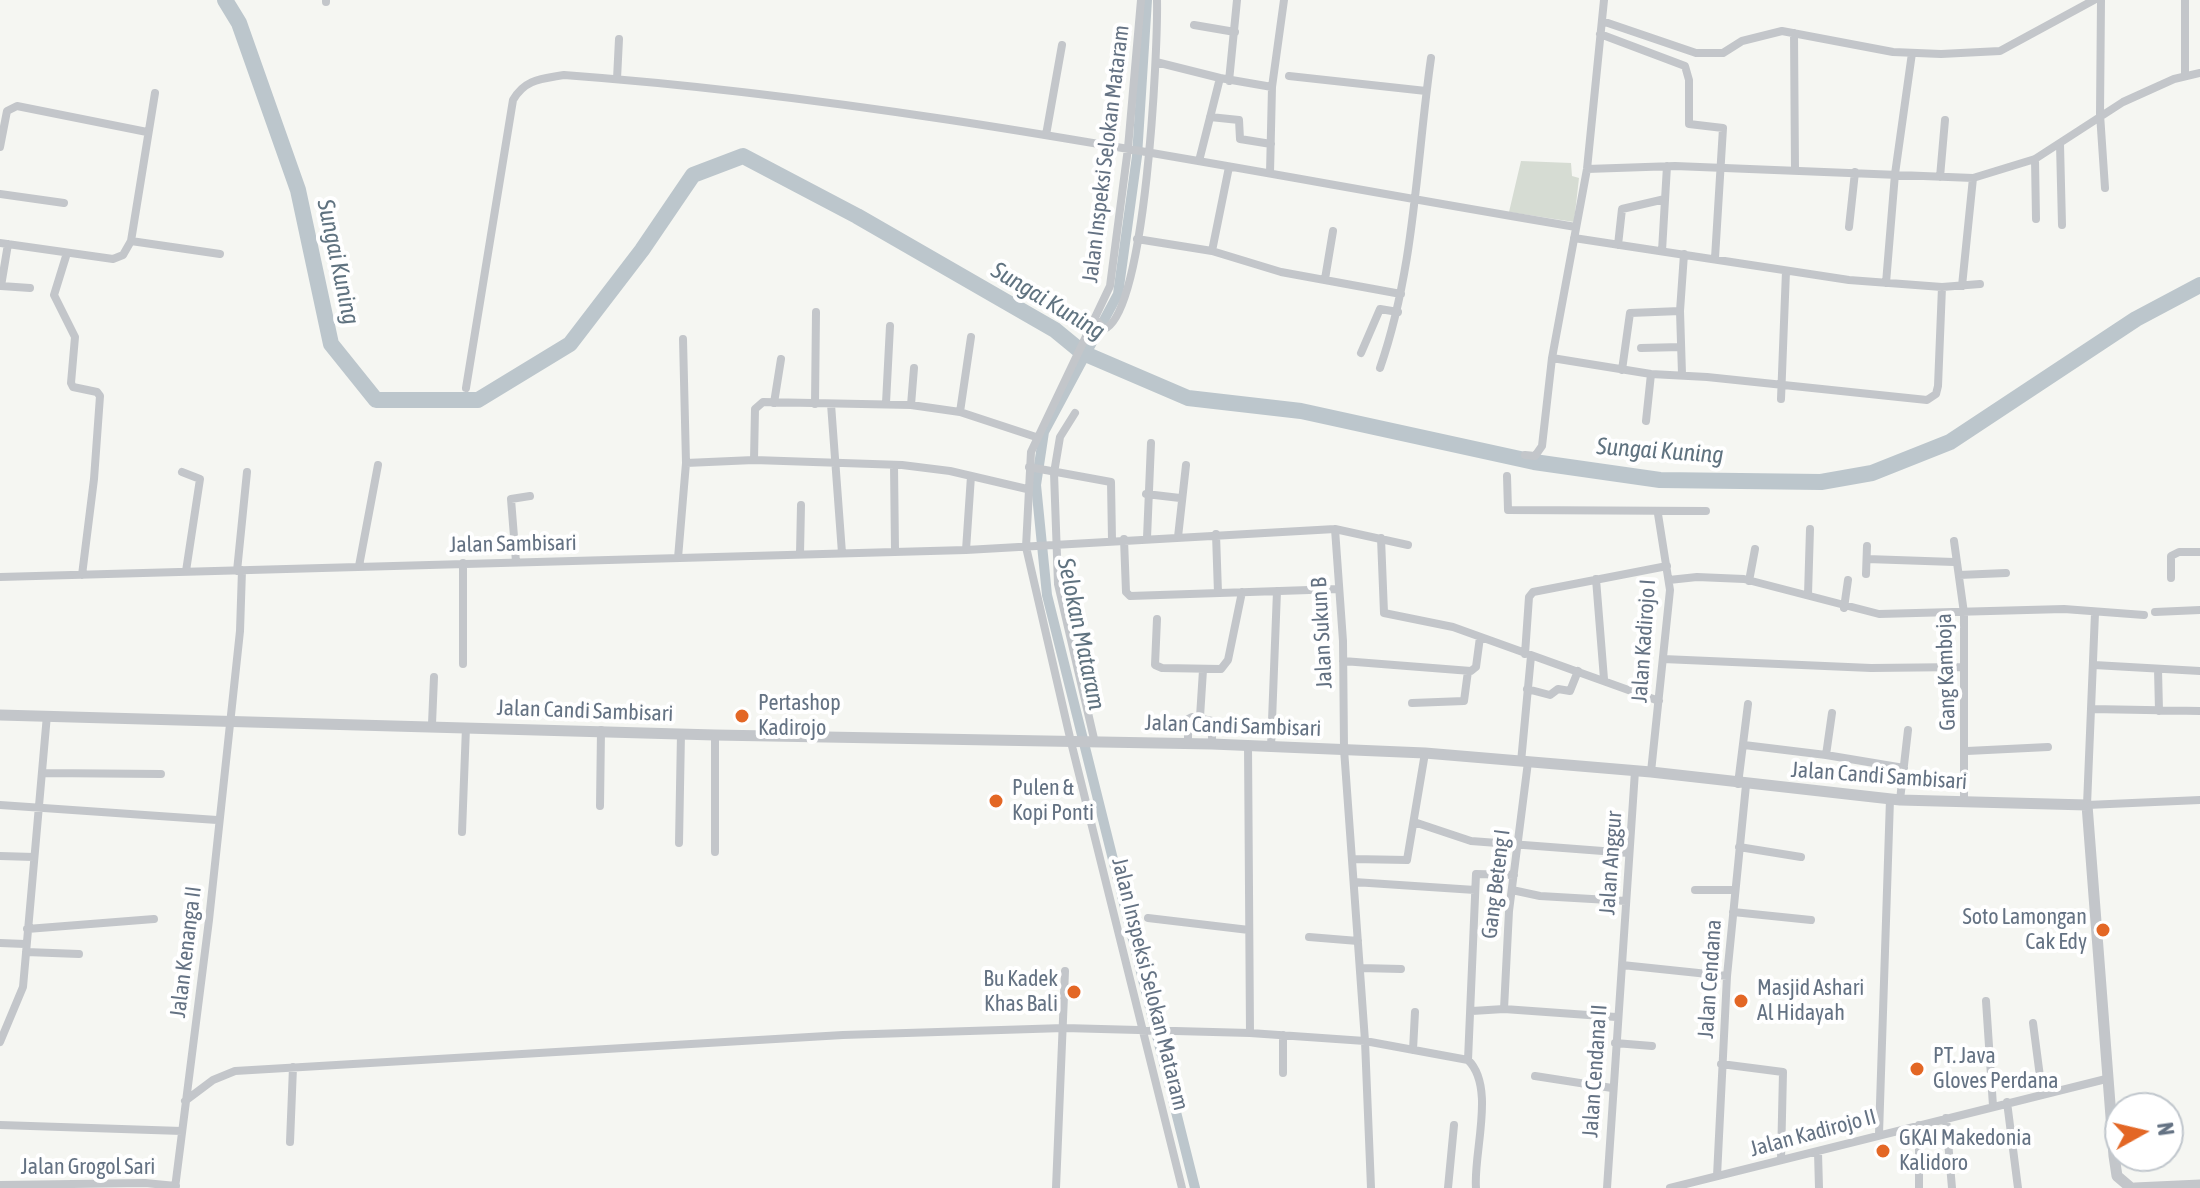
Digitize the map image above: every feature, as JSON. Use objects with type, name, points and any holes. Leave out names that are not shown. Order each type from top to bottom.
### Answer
[{"type":"street","name":"Jalan Inspeksi Selokan Mataram","points":[[1141,0],[1130,148],[1110,286],[1098,324],[1036,437],[1027,489],[1030,546],[1073,742],[1182,1188]]},
{"type":"street","points":[[1098,324],[1112,324],[1130,285],[1150,152],[1157,0]]},
{"type":"street","points":[[1199,161],[1210,117],[1224,80],[1235,32],[1237,0]]},
{"type":"street","points":[[1270,173],[1272,87],[1284,0]]},
{"type":"street","points":[[1525,455],[1535,456],[1542,446],[1552,358],[1587,169],[1604,0]]},
{"type":"street","points":[[1602,21],[1710,55],[1723,53],[1742,41],[1771,32],[1912,53],[2000,51],[2094,0]]},
{"type":"street","points":[[2101,0],[2100,114],[2105,188]]},
{"type":"street","points":[[2185,0],[2185,76]]},
{"type":"street","points":[[1194,25],[1235,32]]},
{"type":"street","points":[[1794,33],[1795,169]]},
{"type":"street","points":[[1600,34],[1685,66],[1689,80],[1688,123],[1723,128],[1715,258]]},
{"type":"street","points":[[617,79],[619,39]]},
{"type":"street","points":[[1046,135],[1062,45]]},
{"type":"street","points":[[1886,283],[1895,174],[1912,53]]},
{"type":"street","points":[[1380,368],[1401,294],[1416,200],[1431,58]]},
{"type":"street","points":[[1156,62],[1224,80],[1272,87]]},
{"type":"street","points":[[1587,169],[1721,167],[1973,178],[2035,159],[2100,114],[2139,93],[2200,73]]},
{"type":"street","points":[[466,388],[513,100],[520,87],[532,81],[564,75],[882,110],[1130,148],[1576,227]]},
{"type":"street","points":[[1289,76],[1426,91]]},
{"type":"street","points":[[30,288],[1,285],[4,243],[113,259],[123,255],[131,241],[155,93]]},
{"type":"street","points":[[0,147],[7,111],[17,106],[147,132]]},
{"type":"street","points":[[1210,117],[1239,120],[1240,139],[1271,144]]},
{"type":"street","points":[[1940,177],[1945,120]]},
{"type":"street","points":[[2060,144],[2062,225]]},
{"type":"street","points":[[2035,159],[2036,219]]},
{"type":"street","points":[[1662,251],[1667,166]]},
{"type":"street","points":[[1212,251],[1229,167]]},
{"type":"street","points":[[1849,227],[1855,172]]},
{"type":"street","points":[[1962,286],[1973,178]]},
{"type":"street","points":[[0,194],[64,203]]},
{"type":"street","points":[[1618,245],[1625,206],[1665,199]]},
{"type":"street","points":[[1325,279],[1333,231]]},
{"type":"street","points":[[1574,238],[1886,283],[1942,287],[1980,284]]},
{"type":"street","points":[[1137,239],[1212,251],[1281,272],[1401,294]]},
{"type":"street","points":[[131,241],[220,254]]},
{"type":"street","points":[[67,253],[54,295],[75,337],[72,385],[97,392],[100,396],[82,575]]},
{"type":"street","points":[[1682,374],[1680,311],[1684,254]]},
{"type":"street","points":[[1781,399],[1786,271]]},
{"type":"street","points":[[1552,358],[1651,374],[1682,374],[1922,401],[1932,399],[1938,386],[1942,287]]},
{"type":"street","points":[[1361,353],[1380,309],[1398,312]]},
{"type":"street","points":[[1622,370],[1630,313],[1680,311]]},
{"type":"street","points":[[815,404],[816,312]]},
{"type":"street","points":[[886,403],[890,326]]},
{"type":"street","points":[[960,412],[971,337]]},
{"type":"street","points":[[678,558],[686,463],[683,339]]},
{"type":"street","points":[[1641,348],[1681,347]]},
{"type":"street","points":[[774,403],[781,359]]},
{"type":"street","points":[[911,405],[914,368]]},
{"type":"street","points":[[1646,421],[1651,374]]},
{"type":"street","points":[[754,460],[755,409],[760,403],[911,405],[960,412],[1036,437]]},
{"type":"street","points":[[831,404],[842,553]]},
{"type":"street","points":[[1075,413],[1060,437],[1049,472],[1058,543],[1058,584],[1093,743]]},
{"type":"street","points":[[1147,538],[1146,494],[1151,443]]},
{"type":"street","points":[[686,463],[754,460],[894,465],[971,476],[1027,489]]},
{"type":"street","points":[[359,566],[378,465]]},
{"type":"street","points":[[894,465],[895,550]]},
{"type":"street","points":[[1178,537],[1186,465]]},
{"type":"street","points":[[1030,468],[1111,482],[1112,540]]},
{"type":"street","points":[[182,472],[200,479],[186,571]]},
{"type":"street","name":"Jalan Kenanga II","points":[[176,1187],[231,720],[247,472]]},
{"type":"street","points":[[966,550],[971,476]]},
{"type":"street","points":[[1507,476],[1508,510],[1658,514],[1706,511]]},
{"type":"street","points":[[1146,494],[1180,498]]},
{"type":"street","points":[[516,562],[511,499],[530,496]]},
{"type":"street","points":[[800,554],[801,505]]},
{"type":"street","name":"Jalan Kadirojo I","points":[[1651,772],[1669,580],[1658,514]]},
{"type":"street","points":[[1030,546],[1335,529],[1408,545]]},
{"type":"street","name":"Jalan Sukun B","points":[[1335,529],[1343,661],[1344,749],[1365,1041],[1371,1188]]},
{"type":"street","points":[[1808,595],[1810,529]]},
{"type":"street","points":[[1216,534],[1218,593]]},
{"type":"street","points":[[1381,538],[1384,613],[1453,627],[1659,701]]},
{"type":"street","points":[[1124,539],[1126,592],[1130,596],[1339,589]]},
{"type":"street","name":"Gang Kamboja","points":[[1954,541],[1954,562],[1959,575],[1964,613],[1967,751],[1964,803]]},
{"type":"street","name":"Jalan Sambisari","points":[[0,577],[1030,546]]},
{"type":"street","points":[[1866,574],[1867,546]]},
{"type":"street","points":[[1749,581],[1755,549]]},
{"type":"street","points":[[2171,578],[2171,556],[2200,552]]},
{"type":"street","points":[[1867,559],[1954,562]]},
{"type":"street","points":[[463,563],[463,664]]},
{"type":"street","points":[[1604,679],[1596,579],[1667,566]]},
{"type":"street","points":[[1959,575],[2006,573]]},
{"type":"street","points":[[1669,580],[1697,577],[1749,581],[1808,595],[1844,608],[1907,616],[2064,609],[2144,615]]},
{"type":"street","name":"Gang Beteng I","points":[[1504,1009],[1512,890],[1519,843],[1530,594],[1596,579]]},
{"type":"street","points":[[1844,608],[1848,580]]},
{"type":"street","points":[[1271,747],[1277,591]]},
{"type":"street","points":[[1157,619],[1155,665],[1203,670],[1226,666],[1242,592]]},
{"type":"street","points":[[2155,612],[2200,610]]},
{"type":"street","points":[[2095,613],[2087,805],[2106,1079],[2118,1182],[2133,1188],[2200,1185]]},
{"type":"street","points":[[1343,661],[1468,671],[1476,667],[1480,637]]},
{"type":"street","points":[[1663,659],[1871,668],[1964,667]]},
{"type":"street","points":[[2094,665],[2200,671]]},
{"type":"street","points":[[2158,669],[2159,711]]},
{"type":"street","points":[[1200,717],[1203,670]]},
{"type":"street","points":[[1412,703],[1462,702],[1466,697],[1468,671]]},
{"type":"street","points":[[1527,689],[1550,695],[1558,689],[1570,691],[1578,671]]},
{"type":"street","points":[[432,724],[434,677]]},
{"type":"street","name":"Jalan Cendana","points":[[1711,1181],[1748,704]]},
{"type":"street","points":[[2091,709],[2200,711]]},
{"type":"street","points":[[1826,755],[1832,713]]},
{"type":"street","name":"Jalan Candi Sambisari","points":[[0,715],[1344,749],[1651,772],[1742,785],[1895,800],[2087,805]]},
{"type":"street","points":[[0,1042],[2,1029],[23,987],[47,715]]},
{"type":"street","points":[[1188,743],[1188,719],[1200,717],[1212,721],[1212,744]]},
{"type":"street","points":[[462,832],[466,727]]},
{"type":"street","points":[[600,806],[601,730]]},
{"type":"street","points":[[1879,1134],[1895,800],[1904,768],[1908,730]]},
{"type":"street","points":[[679,843],[681,733]]},
{"type":"street","points":[[715,735],[715,852]]},
{"type":"street","points":[[1248,745],[1250,1033]]},
{"type":"street","points":[[1744,745],[1904,768]]},
{"type":"street","points":[[1967,751],[2048,747]]},
{"type":"street","points":[[1352,859],[1406,860],[1425,753]]},
{"type":"street","name":"Jalan Anggur","points":[[1622,961],[1635,771]]},
{"type":"street","points":[[43,773],[161,774]]},
{"type":"street","points":[[2087,805],[2200,800]]},
{"type":"street","points":[[0,805],[217,820]]},
{"type":"street","points":[[1414,822],[1471,841],[1629,853]]},
{"type":"street","points":[[1739,847],[1801,857]]},
{"type":"street","points":[[0,856],[34,857]]},
{"type":"street","points":[[1468,1060],[1478,873],[1514,875]]},
{"type":"street","points":[[1354,882],[1475,890]]},
{"type":"street","points":[[1512,890],[1540,896],[1626,901]]},
{"type":"street","points":[[1695,890],[1734,890]]},
{"type":"street","points":[[1733,912],[1811,920]]},
{"type":"street","points":[[1148,918],[1249,930]]},
{"type":"street","points":[[27,929],[154,919]]},
{"type":"street","points":[[1309,937],[1358,941]]},
{"type":"street","points":[[0,943],[79,954]]},
{"type":"street","points":[[1622,961],[1727,976]]},
{"type":"street","name":"Jalan Cendana II","points":[[1607,1188],[1622,961]]},
{"type":"street","points":[[1360,968],[1401,969]]},
{"type":"street","points":[[1056,1188],[1065,971]]},
{"type":"street","points":[[1986,1001],[1993,1106]]},
{"type":"street","points":[[1472,1011],[1504,1009],[1616,1017]]},
{"type":"street","points":[[1413,1050],[1415,1012]]},
{"type":"street","points":[[2033,1023],[2042,1092]]},
{"type":"street","points":[[185,1101],[224,1074],[293,1067],[843,1035],[1064,1028],[1283,1035],[1365,1041],[1468,1060],[1476,1069],[1481,1090],[1476,1188]]},
{"type":"street","points":[[1283,1035],[1283,1073]]},
{"type":"street","points":[[1615,1043],[1652,1046]]},
{"type":"street","points":[[1721,1064],[1783,1072],[1781,1160]]},
{"type":"street","points":[[290,1142],[293,1067]]},
{"type":"street","points":[[1535,1076],[1612,1088]]},
{"type":"street","name":"Jalan Kadirojo II","points":[[1670,1188],[1711,1181],[1879,1134],[2042,1092],[2106,1079]]},
{"type":"street","points":[[2007,1102],[2018,1188]]},
{"type":"street","points":[[1946,1118],[1952,1188]]},
{"type":"street","points":[[0,1125],[182,1131]]},
{"type":"street","points":[[1448,1188],[1454,1125]]},
{"type":"street","points":[[1919,1125],[1919,1188]]},
{"type":"street","points":[[1818,1152],[1819,1188]]},
{"type":"street","name":"Jalan Grogol Sari","points":[[0,1185],[176,1187]]},
{"type":"shaded area","points":[[1521,161],[1571,163],[1572,176],[1579,178],[1574,222],[1509,212]]},
{"type":"waterway","name":"Sungai Kuning","points":[[225,0],[239,23],[298,190],[331,344],[376,400],[478,400],[570,344],[642,250],[693,175],[743,156],[857,216],[1055,330],[1083,353],[1188,398],[1301,411],[1534,462],[1660,480],[1821,482],[1872,473],[1950,442],[2136,319],[2200,285]]},
{"type":"waterway","name":"Selokan Mataram","points":[[1147,0],[1137,156],[1118,294],[1044,432],[1036,485],[1047,595],[1195,1188]]},
{"type":"place","name":"Pertashop Kadirojo","points":[[742,716]]},
{"type":"place","name":"Pulen & Kopi Ponti","points":[[996,801]]},
{"type":"place","name":"Soto Lamongan Cak Edy","points":[[2103,930]]},
{"type":"place","name":"Bu Kadek Khas Bali","points":[[1074,992]]},
{"type":"place","name":"Masjid Ashari Al Hidayah","points":[[1741,1001]]},
{"type":"place","name":"PT. Java Gloves Perdana","points":[[1917,1069]]},
{"type":"place","name":"GKAI Makedonia Kalidoro","points":[[1883,1151]]}]
